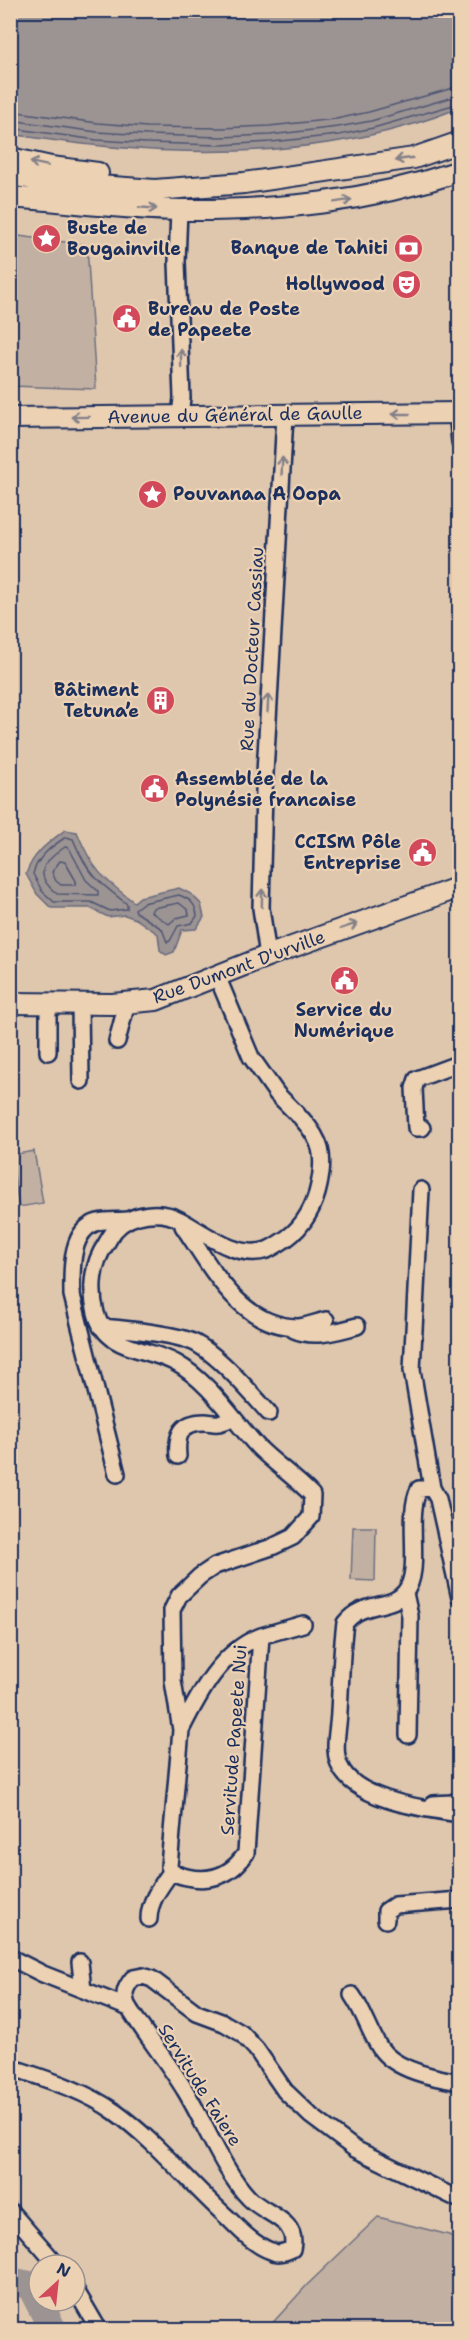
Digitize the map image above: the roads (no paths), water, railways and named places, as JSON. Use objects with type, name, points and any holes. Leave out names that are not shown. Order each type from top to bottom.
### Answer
[{"type":"main road","points":[[10,175],[56,183],[155,190],[244,183],[414,158],[459,142]]},
{"type":"main road","points":[[10,158],[81,171],[244,183]]},
{"type":"main road","points":[[10,196],[179,210],[262,208],[331,202],[411,187],[459,171]]},
{"type":"main road","points":[[10,189],[90,203]]},
{"type":"main road","name":"Avenue du Général de Gaulle","points":[[10,418],[458,413]]},
{"type":"main road","name":"Rue Dumont D'urville","points":[[10,1003],[80,1004],[156,1000],[268,956],[459,887]]},
{"type":"street","points":[[179,210],[177,262],[182,398],[180,416]]},
{"type":"street","points":[[458,413],[459,442]]},
{"type":"street","name":"Rue du Docteur Cassiau","points":[[268,956],[261,908],[264,791],[285,416]]},
{"type":"street","points":[[117,1474],[72,1295],[72,1271],[78,1240],[86,1228],[100,1222],[130,1220],[152,1214],[166,1215],[179,1219],[207,1237],[237,1249],[266,1250],[293,1233],[310,1212],[321,1175],[321,1149],[318,1140],[300,1117],[277,1094],[251,1057],[217,976]]},
{"type":"street","points":[[48,1003],[48,1052]]},
{"type":"street","points":[[117,1041],[127,1003]]},
{"type":"street","points":[[80,1004],[81,1081]]},
{"type":"street","points":[[422,1128],[416,1128],[414,1088],[417,1079],[459,1063]]},
{"type":"street","points":[[421,1190],[412,1370],[432,1488],[438,1498],[459,1598]]},
{"type":"street","points":[[179,1219],[231,1294],[245,1308],[267,1320],[306,1335],[357,1326]]},
{"type":"street","points":[[130,1220],[116,1229],[96,1262],[92,1284],[96,1314],[101,1327],[180,1337],[196,1344],[215,1358],[269,1413]]},
{"type":"street","points":[[284,1325],[301,1327],[326,1320]]},
{"type":"street","name":"Servitude Papeete Nui","points":[[101,1327],[116,1342],[159,1355],[191,1373],[266,1455],[312,1496],[311,1517],[293,1537],[272,1547],[215,1566],[189,1584],[179,1596],[172,1610],[173,1681],[181,1730],[169,1866],[171,1872],[194,1880],[210,1878],[225,1874],[239,1864],[246,1853],[261,1636],[244,1642],[226,1659],[199,1694],[181,1730]]},
{"type":"street","points":[[178,1456],[178,1436],[187,1424],[202,1422],[217,1424],[232,1418]]},
{"type":"street","points":[[432,1488],[419,1489],[414,1499],[412,1574],[405,1593],[395,1600],[359,1610],[345,1623],[336,1752],[343,1773],[353,1784],[368,1792],[412,1805],[459,1814]]},
{"type":"street","points":[[405,1593],[411,1616],[408,1735]]},
{"type":"street","points":[[261,1636],[303,1624]]},
{"type":"street","points":[[412,1805],[451,1803],[459,1800]]},
{"type":"street","points":[[149,1919],[149,1910],[158,1890],[171,1872]]},
{"type":"street","points":[[386,1920],[386,1911],[395,1905],[459,1900]]},
{"type":"street","points":[[11,1958],[43,1974],[129,2008]]},
{"type":"street","points":[[80,1962],[83,1990]]},
{"type":"street","name":"Servitude Faiere","points":[[10,2067],[78,2091],[113,2110],[147,2137],[210,2202],[248,2237],[272,2252],[283,2253],[292,2248],[294,2236],[290,2227],[249,2199],[233,2176],[185,2090],[129,2008],[124,1997],[125,1989],[133,1978],[143,1976],[152,1979],[197,2013],[224,2023],[241,2033],[256,2049],[285,2091],[355,2149],[459,2200]]},
{"type":"street","points":[[352,1995],[362,2009],[381,2050],[393,2061],[416,2071],[459,2082]]},
{"type":"street","points":[[10,2211],[47,2253]]},
{"type":"street","points":[[87,2310],[99,2330]]},
{"type":"water","points":[[10,11],[459,11],[459,108],[406,126],[351,139],[295,147],[238,151],[122,148],[11,134]]},
{"type":"water","points":[[65,830],[77,832],[99,872],[134,902],[140,897],[179,888],[191,894],[201,904],[204,917],[196,929],[182,930],[174,952],[166,955],[160,950],[158,934],[136,919],[125,915],[108,917],[90,908],[51,908],[37,894],[26,874],[37,854]]},
{"type":"waterway","points":[[10,2281],[30,2285],[53,2330]]},
{"type":"place","name":"Buste de Bougainville","points":[[46,238]]},
{"type":"place","name":"Banque de Tahiti","points":[[409,248]]},
{"type":"place","name":"Hollywood","points":[[406,284]]},
{"type":"place","name":"Bureau de Poste de Papeete","points":[[127,319]]},
{"type":"place","name":"Pouvanaa A Oopa","points":[[152,494]]},
{"type":"place","name":"Bâtiment Tetuna’e","points":[[160,700]]},
{"type":"place","name":"Assemblée de la Polynésie francaise","points":[[154,789]]},
{"type":"place","name":"CCISM Pôle Entreprise","points":[[422,852]]},
{"type":"place","name":"Service du Numérique","points":[[344,981]]}]
